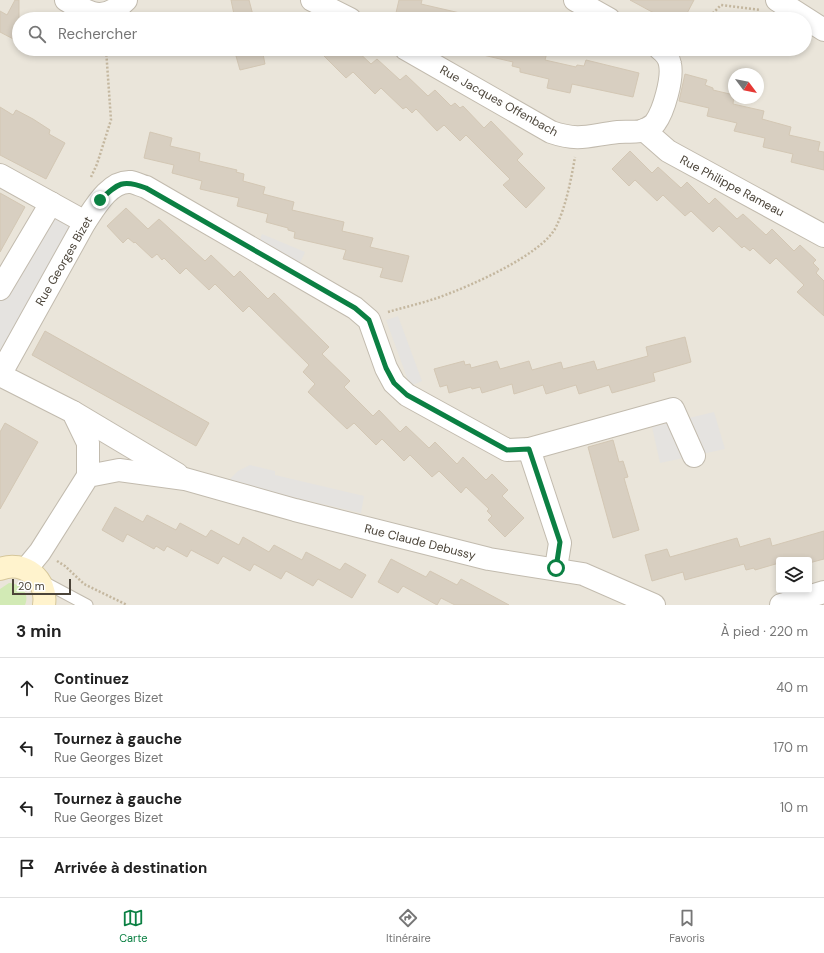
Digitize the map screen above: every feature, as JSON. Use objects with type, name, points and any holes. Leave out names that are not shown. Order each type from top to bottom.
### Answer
[{"type":"main road","points":[[0,569],[14,566],[42,591]]},
{"type":"street","points":[[66,0],[87,12]]},
{"type":"street","points":[[111,12],[117,9],[126,0]]},
{"type":"street","points":[[312,0],[336,12]]},
{"type":"street","points":[[575,0],[596,12]]},
{"type":"street","points":[[772,5],[787,12]]},
{"type":"street","points":[[812,24],[824,30]]},
{"type":"street","name":"Rue Jacques Offenbach","points":[[418,56],[551,132],[567,138],[579,138],[616,132],[644,130]]},
{"type":"street","points":[[644,130],[655,124],[665,101],[670,82],[670,63],[666,56]]},
{"type":"street","name":"Rue Philippe Rameau","points":[[644,130],[668,151],[824,236]]},
{"type":"street","points":[[0,175],[85,222]]},
{"type":"street","name":"Rue Georges Bizet","points":[[0,375],[85,222],[100,200],[111,190],[121,184],[131,182],[141,186],[355,308],[369,320],[394,383],[407,395],[507,450],[529,449],[673,409],[694,456]]},
{"type":"street","points":[[0,289],[50,203]]},
{"type":"street","name":"Rue Claude Debussy","points":[[0,375],[73,412],[185,479]]},
{"type":"street","points":[[42,591],[40,552],[88,476],[88,443],[73,412]]},
{"type":"street","points":[[529,449],[560,542],[556,568]]},
{"type":"street","name":"Rue Claude Debussy","points":[[88,476],[119,470],[185,479],[295,510],[489,559],[556,568],[583,574],[654,605]]},
{"type":"street","points":[[781,605],[824,592]]},
{"type":"lane","points":[[42,591],[87,605]]},
{"type":"path","points":[[714,12],[721,5],[772,5]]},
{"type":"path","points":[[88,183],[98,164],[111,120],[106,56]]},
{"type":"path","points":[[369,320],[388,312],[441,297],[477,281],[528,254],[546,240],[556,228],[563,209],[579,138]]},
{"type":"path","points":[[40,552],[65,566],[84,584],[127,605]]},
{"type":"shaded area","points":[[0,0],[824,0],[824,605],[0,605]]},
{"type":"shaded area","points":[[57,218],[72,227],[0,357],[0,301],[46,221]]},
{"type":"shaded area","points":[[262,234],[305,252],[300,263],[258,245]]},
{"type":"shaded area","points":[[398,316],[422,381],[410,386],[386,320]]},
{"type":"shaded area","points":[[714,412],[725,449],[660,463],[652,427]]},
{"type":"shaded area","points":[[250,465],[275,471],[275,475],[364,496],[361,513],[227,482],[238,471]]},
{"type":"green space","points":[[9,583],[21,587],[26,597],[25,605],[0,605],[0,589]]},
{"type":"building","points":[[15,0],[19,0],[19,12],[12,12],[12,38],[0,32],[0,11],[7,15]]},
{"type":"building","points":[[231,0],[249,0],[252,12],[234,12]]},
{"type":"building","points":[[399,0],[422,0],[421,4],[456,12],[396,12]]},
{"type":"building","points":[[630,0],[694,0],[688,12],[652,12]]},
{"type":"building","points":[[236,56],[263,56],[265,64],[240,70]]},
{"type":"building","points":[[324,56],[362,56],[371,64],[377,59],[400,80],[406,75],[428,96],[435,90],[451,106],[455,103],[460,108],[463,106],[484,128],[491,121],[523,154],[517,160],[545,188],[526,208],[503,185],[510,179],[466,135],[460,141],[444,125],[437,131],[416,109],[412,113],[406,107],[403,109],[381,88],[375,94],[353,72],[346,78]]},
{"type":"building","points":[[487,56],[546,56],[545,60],[576,67],[577,65],[584,66],[586,60],[639,73],[633,97],[572,84],[570,93],[547,88],[549,79],[520,72],[520,68],[512,66],[513,62]]},
{"type":"building","points":[[685,74],[707,80],[705,85],[713,88],[713,90],[728,94],[728,104],[764,111],[762,119],[791,127],[789,135],[820,142],[818,151],[824,152],[824,170],[791,162],[793,154],[763,147],[765,138],[734,131],[737,123],[707,116],[709,108],[679,101]]},
{"type":"building","points":[[0,107],[13,115],[16,110],[33,119],[50,130],[49,134],[65,143],[46,179],[0,155]]},
{"type":"building","points":[[150,132],[172,138],[170,146],[200,153],[199,161],[237,170],[236,172],[244,174],[243,181],[265,187],[263,194],[294,202],[292,210],[344,222],[342,231],[373,238],[370,247],[409,256],[402,282],[380,277],[383,268],[343,259],[346,250],[294,238],[295,232],[288,230],[288,228],[266,222],[268,214],[237,206],[239,198],[200,189],[202,181],[172,173],[174,165],[144,158]]},
{"type":"building","points":[[630,151],[652,173],[658,167],[681,188],[687,182],[709,204],[715,198],[737,219],[743,214],[766,235],[772,229],[794,251],[800,245],[816,260],[813,263],[819,269],[816,273],[824,281],[824,316],[797,292],[804,285],[776,258],[770,264],[753,248],[750,251],[744,246],[742,248],[719,226],[713,232],[691,211],[685,216],[663,195],[657,201],[635,180],[629,186],[612,169]]},
{"type":"building","points":[[0,193],[25,207],[0,252]]},
{"type":"building","points":[[126,208],[148,229],[159,219],[205,261],[211,255],[234,277],[240,271],[268,299],[274,293],[329,347],[322,354],[350,381],[344,387],[373,416],[379,410],[400,432],[406,426],[429,448],[435,442],[457,464],[463,457],[486,480],[492,474],[508,490],[502,496],[524,518],[505,537],[488,520],[492,516],[487,511],[489,509],[466,487],[461,493],[439,471],[432,477],[410,455],[404,461],[382,439],[376,445],[354,423],[347,429],[308,392],[315,384],[303,372],[309,365],[249,306],[243,312],[215,284],[209,290],[186,268],[180,274],[164,258],[162,260],[157,254],[152,258],[135,242],[134,243],[128,238],[123,243],[107,226]]},
{"type":"building","points":[[45,331],[209,423],[196,446],[32,355]]},
{"type":"building","points":[[685,337],[691,362],[653,373],[655,381],[612,393],[609,385],[579,394],[576,385],[546,394],[543,385],[514,394],[512,384],[482,393],[480,387],[472,389],[471,387],[449,393],[447,385],[440,387],[434,369],[464,361],[465,365],[470,364],[471,368],[497,361],[500,369],[529,361],[532,370],[561,362],[563,369],[594,361],[597,370],[648,356],[646,347]]},
{"type":"building","points":[[5,423],[38,442],[0,509],[0,432]]},
{"type":"building","points":[[613,440],[619,462],[623,461],[628,477],[624,478],[639,530],[613,538],[588,447]]},
{"type":"building","points":[[115,507],[143,522],[147,515],[176,530],[180,523],[206,537],[211,530],[239,545],[243,537],[269,552],[274,545],[302,560],[306,552],[340,570],[345,563],[366,575],[352,598],[318,579],[313,586],[286,571],[281,579],[254,564],[250,571],[223,556],[218,564],[191,550],[187,557],[167,546],[164,551],[156,546],[154,549],[127,534],[123,542],[102,530]]},
{"type":"building","points":[[824,531],[824,559],[812,562],[812,557],[776,557],[776,564],[755,570],[754,568],[746,570],[744,564],[685,580],[683,572],[652,581],[645,555],[667,549],[670,557],[737,538],[740,547],[770,538],[772,546]]},
{"type":"building","points":[[391,559],[426,577],[430,571],[457,585],[461,579],[509,605],[455,605],[441,598],[437,605],[403,586],[398,593],[378,582]]},
{"type":"route","points":[[100,200],[111,190],[121,184],[131,182],[146,188],[355,308],[369,320],[377,338],[386,368],[394,383],[407,395],[507,450],[529,449],[560,542],[556,568]]}]
